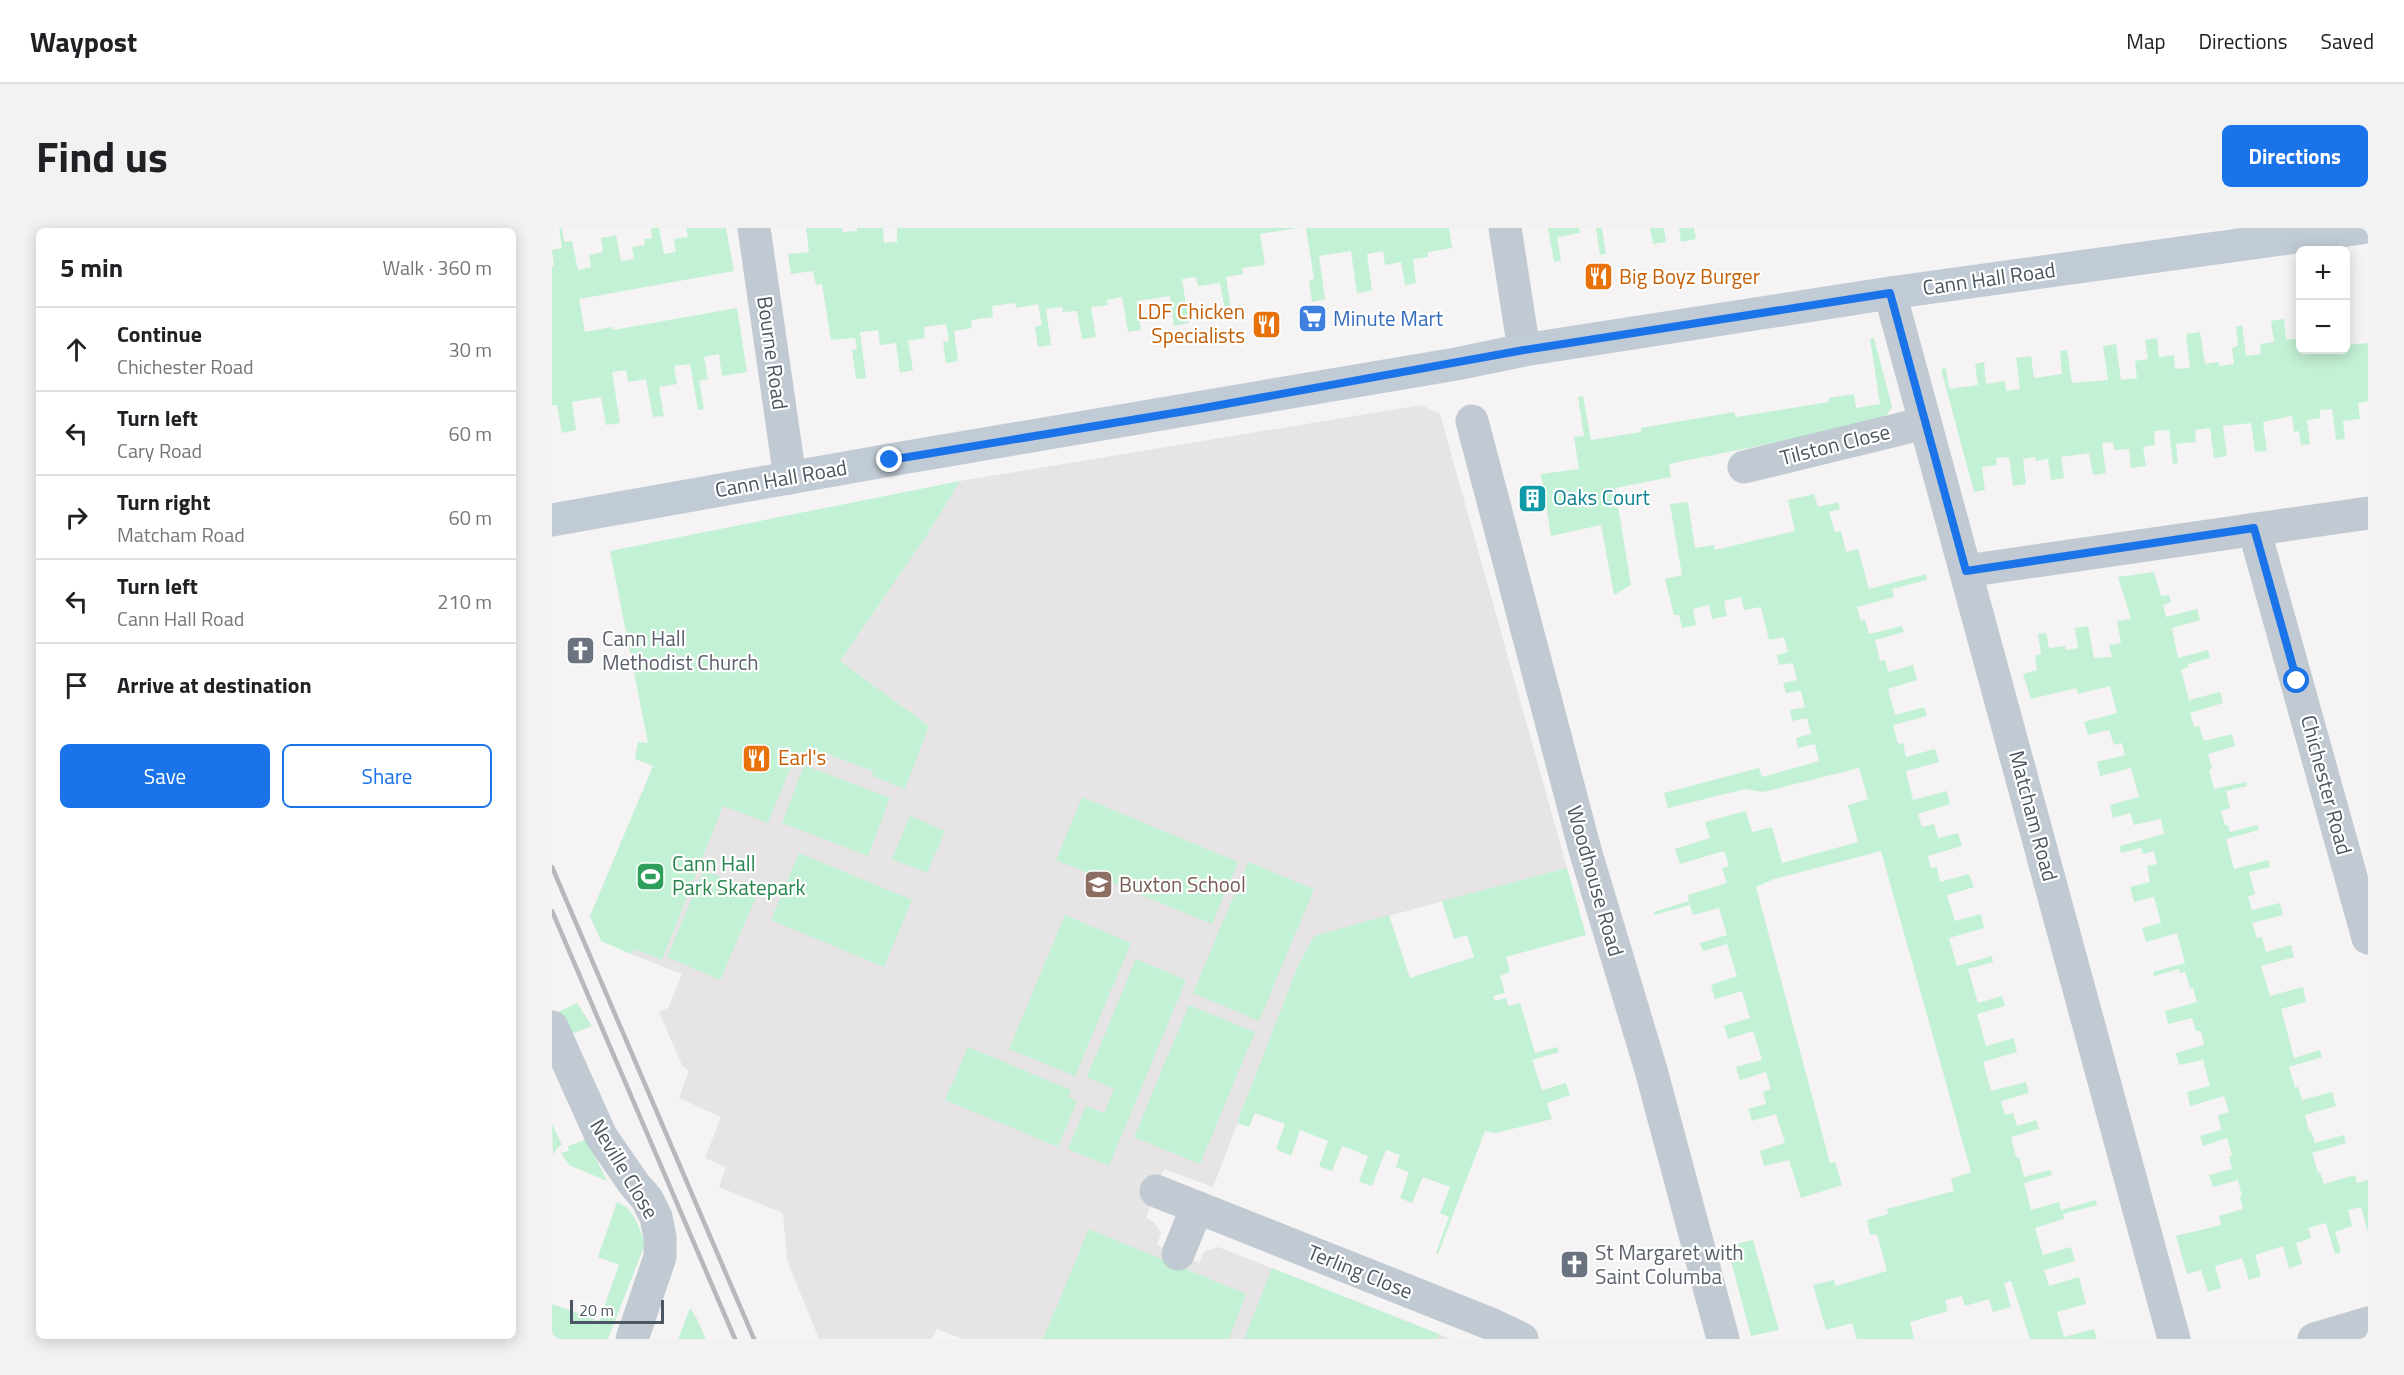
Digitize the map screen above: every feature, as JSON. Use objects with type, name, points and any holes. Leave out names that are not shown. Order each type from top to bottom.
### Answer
[{"type":"street","name":"Bourne Road","points":[[754,228],[790,478]]},
{"type":"street","points":[[1505,228],[1524,350]]},
{"type":"street","name":"Cann Hall Road","points":[[552,520],[1456,364],[1524,350],[1890,293],[2362,228]]},
{"type":"street","name":"Matcham Road","points":[[1890,293],[2174,1339]]},
{"type":"street","name":"Woodhouse Road","points":[[1472,421],[1585,850],[1651,1070],[1724,1339]]},
{"type":"street","name":"Tilston Close","points":[[1744,467],[1925,423]]},
{"type":"street","points":[[1966,571],[2368,513]]},
{"type":"street","name":"Chichester Road","points":[[2254,528],[2368,938]]},
{"type":"street","name":"Neville Close","points":[[554,1032],[601,1136],[634,1184],[647,1198],[656,1217],[660,1236],[660,1257],[632,1339]]},
{"type":"street","name":"Terling Close","points":[[1156,1191],[1488,1332],[1522,1339]]},
{"type":"street","points":[[1178,1254],[1197,1207]]},
{"type":"street","points":[[2314,1339],[2368,1323]]},
{"type":"shaded area","name":"Buxton School","points":[[1421,405],[1440,414],[1567,868],[1314,936],[1298,966],[1213,1187],[1164,1169],[1146,1218],[1154,1222],[1161,1233],[1157,1245],[1199,1263],[1204,1252],[1218,1247],[1451,1339],[963,1339],[937,1329],[932,1339],[819,1339],[787,1260],[783,1213],[719,1187],[726,1167],[705,1158],[721,1117],[679,1098],[689,1071],[682,1065],[659,1012],[668,1008],[682,974],[631,954],[634,949],[662,959],[723,805],[768,822],[789,769],[825,753],[873,771],[872,775],[929,726],[840,661],[927,535],[960,481]]},
{"type":"green space","points":[[559,228],[562,228],[564,242],[572,241],[578,270],[591,267],[589,255],[603,252],[601,238],[616,235],[621,261],[634,259],[632,247],[645,245],[644,239],[652,238],[651,228],[659,228],[664,254],[676,252],[674,239],[688,237],[686,228],[726,228],[734,271],[579,299],[585,332],[612,327],[613,330],[737,308],[747,372],[722,376],[719,354],[704,357],[708,379],[699,381],[704,409],[698,410],[690,364],[674,366],[677,384],[659,387],[664,416],[653,417],[646,379],[628,382],[626,370],[612,372],[620,423],[606,425],[601,397],[572,402],[576,430],[562,433],[557,405],[552,405],[552,267],[554,266],[552,250],[562,248]]},
{"type":"green space","points":[[806,228],[842,228],[843,232],[857,231],[857,228],[883,228],[884,243],[897,242],[897,228],[1298,228],[1260,234],[1265,265],[1242,268],[1243,274],[1226,277],[1232,315],[1226,316],[1220,283],[1198,286],[1196,277],[1182,279],[1189,323],[1174,326],[1170,296],[1137,301],[1141,330],[1128,332],[1122,297],[1107,300],[1108,305],[1091,307],[1096,337],[1082,339],[1077,311],[1063,312],[1062,307],[1046,309],[1051,345],[1038,347],[1035,327],[1042,325],[1038,304],[1016,308],[1015,303],[992,306],[993,317],[971,320],[972,328],[954,331],[958,361],[946,363],[943,342],[949,341],[946,324],[924,327],[925,338],[908,341],[913,370],[900,373],[896,343],[880,345],[878,330],[860,332],[866,378],[856,379],[852,350],[857,349],[855,338],[831,340],[822,284],[816,285],[813,271],[791,274],[788,254],[809,252]]},
{"type":"green space","points":[[1306,228],[1449,228],[1452,248],[1428,252],[1428,257],[1413,259],[1416,283],[1405,285],[1401,262],[1385,265],[1383,251],[1367,254],[1372,291],[1357,293],[1351,251],[1319,256],[1325,299],[1312,302],[1309,280],[1314,279]]},
{"type":"green space","points":[[1548,228],[1579,228],[1580,233],[1557,237],[1561,261],[1554,262]]},
{"type":"green space","points":[[1596,228],[1602,228],[1606,254],[1600,255]]},
{"type":"green space","points":[[1650,228],[1664,228],[1666,242],[1653,244]]},
{"type":"green space","points":[[1679,228],[1694,228],[1696,239],[1681,242]]},
{"type":"green space","points":[[2284,319],[2286,340],[2296,339],[2296,354],[2350,354],[2350,345],[2368,343],[2368,401],[2358,403],[2360,419],[2343,421],[2345,439],[2336,440],[2332,409],[2320,410],[2320,418],[2307,420],[2310,444],[2301,445],[2299,431],[2294,432],[2292,416],[2263,422],[2267,451],[2255,452],[2251,423],[2223,426],[2227,456],[2214,458],[2210,428],[2195,430],[2196,442],[2176,444],[2178,463],[2173,464],[2169,430],[2154,431],[2155,445],[2143,447],[2146,466],[2131,468],[2129,449],[2114,450],[2113,442],[2102,443],[2106,473],[2093,475],[2089,453],[2061,457],[2064,478],[2051,480],[2048,459],[2036,461],[2035,457],[2023,459],[2026,484],[2013,486],[2009,457],[1996,458],[1997,465],[1982,467],[1985,490],[1974,492],[1941,369],[1946,368],[1949,389],[1978,385],[1975,364],[1984,362],[1986,384],[2005,381],[2006,391],[2020,389],[2016,358],[2031,356],[2034,378],[2062,374],[2060,351],[2067,350],[2072,383],[2108,380],[2103,346],[2116,344],[2121,380],[2137,378],[2135,361],[2148,359],[2145,340],[2157,338],[2159,357],[2174,355],[2175,369],[2190,368],[2186,334],[2200,332],[2205,364],[2219,362],[2219,366],[2234,364],[2232,348],[2238,346],[2236,327],[2242,325],[2246,356],[2261,354],[2260,344],[2274,342],[2271,321]]},
{"type":"green space","points":[[1874,338],[1892,407],[1885,418],[1877,422],[1669,464],[1671,477],[1615,488],[1631,585],[1614,595],[1601,525],[1551,536],[1541,474],[1579,469],[1574,437],[1584,436],[1578,397],[1583,396],[1591,440],[1641,432],[1641,428],[1734,412],[1736,417],[1829,402],[1829,398],[1854,394],[1856,408],[1880,404],[1870,339]]},
{"type":"green space","points":[[960,481],[927,535],[840,661],[929,726],[905,789],[872,776],[873,771],[825,753],[790,769],[768,823],[723,806],[662,960],[634,949],[631,954],[601,941],[590,916],[653,766],[635,759],[638,742],[648,743],[610,551]]},
{"type":"green space","points":[[1814,494],[1818,507],[1838,502],[1840,509],[1829,512],[1835,532],[1841,531],[1846,552],[1858,549],[1869,589],[1926,574],[1927,580],[1892,589],[1894,597],[1857,607],[1861,621],[1865,620],[1869,634],[1902,626],[1904,632],[1875,640],[1880,661],[1885,660],[1888,672],[1913,665],[1917,680],[1888,689],[1895,715],[1924,707],[1927,716],[1893,725],[1898,744],[1903,743],[1906,757],[1935,749],[1939,762],[1906,771],[1913,800],[1947,791],[1950,804],[1918,814],[1922,827],[1934,824],[1938,838],[1958,833],[1962,846],[1928,856],[1931,868],[1937,867],[1940,882],[1969,874],[1974,887],[1947,895],[1955,921],[1981,914],[1984,928],[1949,938],[1957,966],[1992,956],[1993,962],[1968,969],[1978,1003],[2002,996],[2005,1006],[1977,1014],[1986,1046],[2014,1038],[2017,1052],[1983,1062],[1991,1091],[2026,1082],[2029,1093],[2001,1101],[2005,1115],[2013,1113],[2017,1126],[2036,1120],[2039,1129],[2011,1137],[2016,1157],[2019,1157],[2024,1177],[2050,1170],[2052,1175],[2024,1183],[2031,1210],[2059,1202],[2061,1210],[2096,1200],[2097,1205],[2063,1214],[2064,1219],[2035,1228],[2043,1255],[2071,1247],[2075,1261],[2044,1270],[2049,1286],[2079,1277],[2086,1304],[2057,1312],[2064,1337],[2094,1329],[2097,1339],[2030,1339],[2011,1281],[2004,1283],[2011,1307],[1993,1312],[1989,1299],[1965,1306],[1962,1296],[1945,1300],[1948,1311],[1910,1322],[1914,1339],[1857,1339],[1852,1323],[1826,1330],[1813,1285],[1834,1280],[1836,1286],[1887,1271],[1877,1234],[1870,1235],[1867,1220],[1888,1214],[1887,1209],[1954,1191],[1951,1179],[1971,1172],[1881,851],[1774,879],[1756,887],[1830,1163],[1835,1162],[1842,1185],[1801,1198],[1789,1160],[1764,1166],[1760,1151],[1785,1143],[1776,1114],[1752,1121],[1748,1109],[1766,1104],[1763,1092],[1771,1089],[1766,1072],[1740,1080],[1736,1067],[1762,1060],[1753,1031],[1728,1039],[1724,1026],[1750,1018],[1742,991],[1715,999],[1711,985],[1737,976],[1727,944],[1703,951],[1700,943],[1727,935],[1719,908],[1693,915],[1690,905],[1654,915],[1654,912],[1689,901],[1688,895],[1727,883],[1722,868],[1729,866],[1724,851],[1680,864],[1675,849],[1710,838],[1705,822],[1746,811],[1752,832],[1772,827],[1782,863],[1858,842],[1848,805],[1868,799],[1859,768],[1763,792],[1745,789],[1668,808],[1664,793],[1759,768],[1762,777],[1819,761],[1815,744],[1798,748],[1796,738],[1811,734],[1807,718],[1792,721],[1790,710],[1805,707],[1801,691],[1786,693],[1783,683],[1797,680],[1793,663],[1779,665],[1777,655],[1788,652],[1784,637],[1769,640],[1761,607],[1744,610],[1741,597],[1724,601],[1727,616],[1712,619],[1709,605],[1693,609],[1696,625],[1682,628],[1679,615],[1674,615],[1665,579],[1682,575],[1670,504],[1688,502],[1695,548],[1714,545],[1715,550],[1795,531],[1788,500]]},
{"type":"green space","points":[[2154,572],[2161,596],[2169,595],[2171,602],[2163,605],[2166,617],[2197,609],[2200,620],[2172,628],[2178,658],[2208,650],[2210,658],[2188,664],[2188,667],[2181,670],[2189,700],[2220,692],[2223,703],[2190,713],[2194,727],[2199,726],[2204,741],[2232,734],[2235,746],[2208,754],[2214,789],[2246,782],[2247,786],[2226,791],[2230,808],[2221,811],[2225,825],[2228,825],[2230,832],[2257,825],[2259,830],[2226,839],[2234,869],[2268,860],[2270,867],[2249,872],[2255,894],[2248,897],[2252,910],[2280,903],[2283,915],[2252,923],[2257,938],[2262,937],[2266,952],[2291,945],[2294,957],[2261,966],[2270,996],[2303,987],[2306,1002],[2281,1009],[2294,1058],[2320,1050],[2322,1057],[2289,1067],[2295,1087],[2298,1087],[2302,1100],[2332,1092],[2336,1106],[2305,1115],[2309,1131],[2315,1143],[2344,1135],[2346,1143],[2312,1153],[2318,1173],[2320,1172],[2324,1184],[2355,1175],[2357,1183],[2368,1180],[2368,1232],[2361,1207],[2348,1210],[2352,1226],[2335,1232],[2341,1252],[2335,1254],[2326,1223],[2308,1228],[2311,1238],[2296,1243],[2302,1264],[2289,1268],[2283,1246],[2255,1255],[2261,1276],[2249,1280],[2242,1258],[2215,1266],[2221,1288],[2208,1292],[2201,1270],[2187,1274],[2176,1236],[2221,1225],[2219,1216],[2243,1209],[2238,1180],[2213,1187],[2209,1175],[2232,1169],[2229,1156],[2232,1155],[2227,1138],[2203,1146],[2200,1136],[2221,1130],[2218,1115],[2229,1112],[2224,1096],[2190,1106],[2187,1092],[2210,1086],[2203,1060],[2179,1065],[2176,1053],[2204,1045],[2201,1031],[2196,1031],[2192,1018],[2168,1024],[2165,1011],[2197,1002],[2185,972],[2180,973],[2179,969],[2154,976],[2153,972],[2185,963],[2177,933],[2146,942],[2142,928],[2161,923],[2154,897],[2134,902],[2130,887],[2150,882],[2147,866],[2157,864],[2154,851],[2143,854],[2141,848],[2121,853],[2120,846],[2164,834],[2161,819],[2134,825],[2130,813],[2113,818],[2110,805],[2139,797],[2131,768],[2100,776],[2097,762],[2125,755],[2122,743],[2114,745],[2109,730],[2088,735],[2084,722],[2117,713],[2110,686],[2078,694],[2076,688],[2031,699],[2023,674],[2037,670],[2035,656],[2041,654],[2038,634],[2046,633],[2049,648],[2065,646],[2066,650],[2078,648],[2075,628],[2088,626],[2094,658],[2112,657],[2109,645],[2121,643],[2117,621],[2131,619],[2118,577]]},
{"type":"green space","points":[[804,765],[890,798],[868,856],[782,823]]},
{"type":"green space","points":[[1082,797],[1238,862],[1212,924],[1056,860]]},
{"type":"green space","points":[[910,816],[945,831],[927,873],[892,859]]},
{"type":"green space","points":[[799,853],[912,900],[884,967],[771,920]]},
{"type":"green space","points":[[1248,862],[1314,889],[1259,1021],[1193,993]]},
{"type":"green space","points":[[1567,868],[1586,935],[1506,957],[1510,972],[1500,976],[1505,993],[1493,996],[1495,1001],[1506,998],[1508,1006],[1520,1003],[1535,1053],[1557,1047],[1559,1052],[1532,1060],[1542,1090],[1566,1083],[1570,1095],[1547,1103],[1552,1119],[1495,1133],[1485,1131],[1438,1254],[1436,1253],[1449,1217],[1440,1213],[1450,1187],[1423,1177],[1412,1203],[1400,1198],[1409,1172],[1396,1167],[1400,1155],[1386,1150],[1372,1186],[1359,1182],[1368,1156],[1342,1146],[1332,1171],[1319,1166],[1328,1141],[1300,1130],[1291,1156],[1276,1149],[1285,1124],[1255,1113],[1249,1127],[1237,1123],[1298,966],[1314,936],[1389,915],[1410,978],[1474,957],[1467,935],[1454,939],[1442,901]]},
{"type":"green space","points":[[704,870],[758,893],[720,980],[667,957]]},
{"type":"green space","points":[[1065,915],[1131,943],[1075,1076],[1009,1049]]},
{"type":"green space","points":[[1136,959],[1186,980],[1109,1166],[1068,1149],[1086,1106],[1104,1113],[1114,1089],[1087,1077]]},
{"type":"green space","points":[[577,1003],[592,1026],[569,1035],[558,1012]]},
{"type":"green space","points":[[1189,1005],[1255,1032],[1200,1164],[1134,1137]]},
{"type":"green space","points":[[968,1047],[1071,1090],[1068,1097],[1077,1101],[1058,1147],[945,1100]]},
{"type":"green space","points":[[552,1124],[562,1145],[553,1155]]},
{"type":"green space","points":[[588,1139],[607,1181],[569,1165],[561,1153],[569,1151],[568,1146]]},
{"type":"green space","points":[[617,1202],[632,1214],[645,1244],[608,1339],[552,1339],[552,1304],[599,1321],[619,1265],[598,1257]]},
{"type":"green space","points":[[1089,1229],[1246,1294],[1229,1339],[1043,1339]]},
{"type":"green space","points":[[1753,1240],[1779,1330],[1751,1336],[1727,1246]]},
{"type":"green space","points":[[1272,1268],[1439,1334],[1437,1339],[1244,1339]]},
{"type":"green space","points":[[690,1308],[697,1319],[706,1339],[678,1339]]},
{"type":"railway","points":[[552,867],[754,1339]]},
{"type":"railway","points":[[552,911],[735,1339]]},
{"type":"place","name":"Big Boyz Burger","points":[[1598,277]]},
{"type":"place","name":"Minute Mart","points":[[1312,319]]},
{"type":"place","name":"LDF Chicken Specialists","points":[[1266,324]]},
{"type":"place","name":"Oaks Court","points":[[1532,498]]},
{"type":"place","name":"Cann Hall Methodist Church","points":[[581,651]]},
{"type":"place","name":"Earl's","points":[[757,758]]},
{"type":"place","name":"Cann Hall Park Skatepark","points":[[651,876]]},
{"type":"place","name":"Buxton School","points":[[1098,885]]},
{"type":"place","name":"St Margaret with Saint Columba","points":[[1574,1265]]},
{"type":"route","points":[[890,460],[1198,409],[1524,350],[1890,293],[1966,571],[2254,528],[2297,681]]}]
